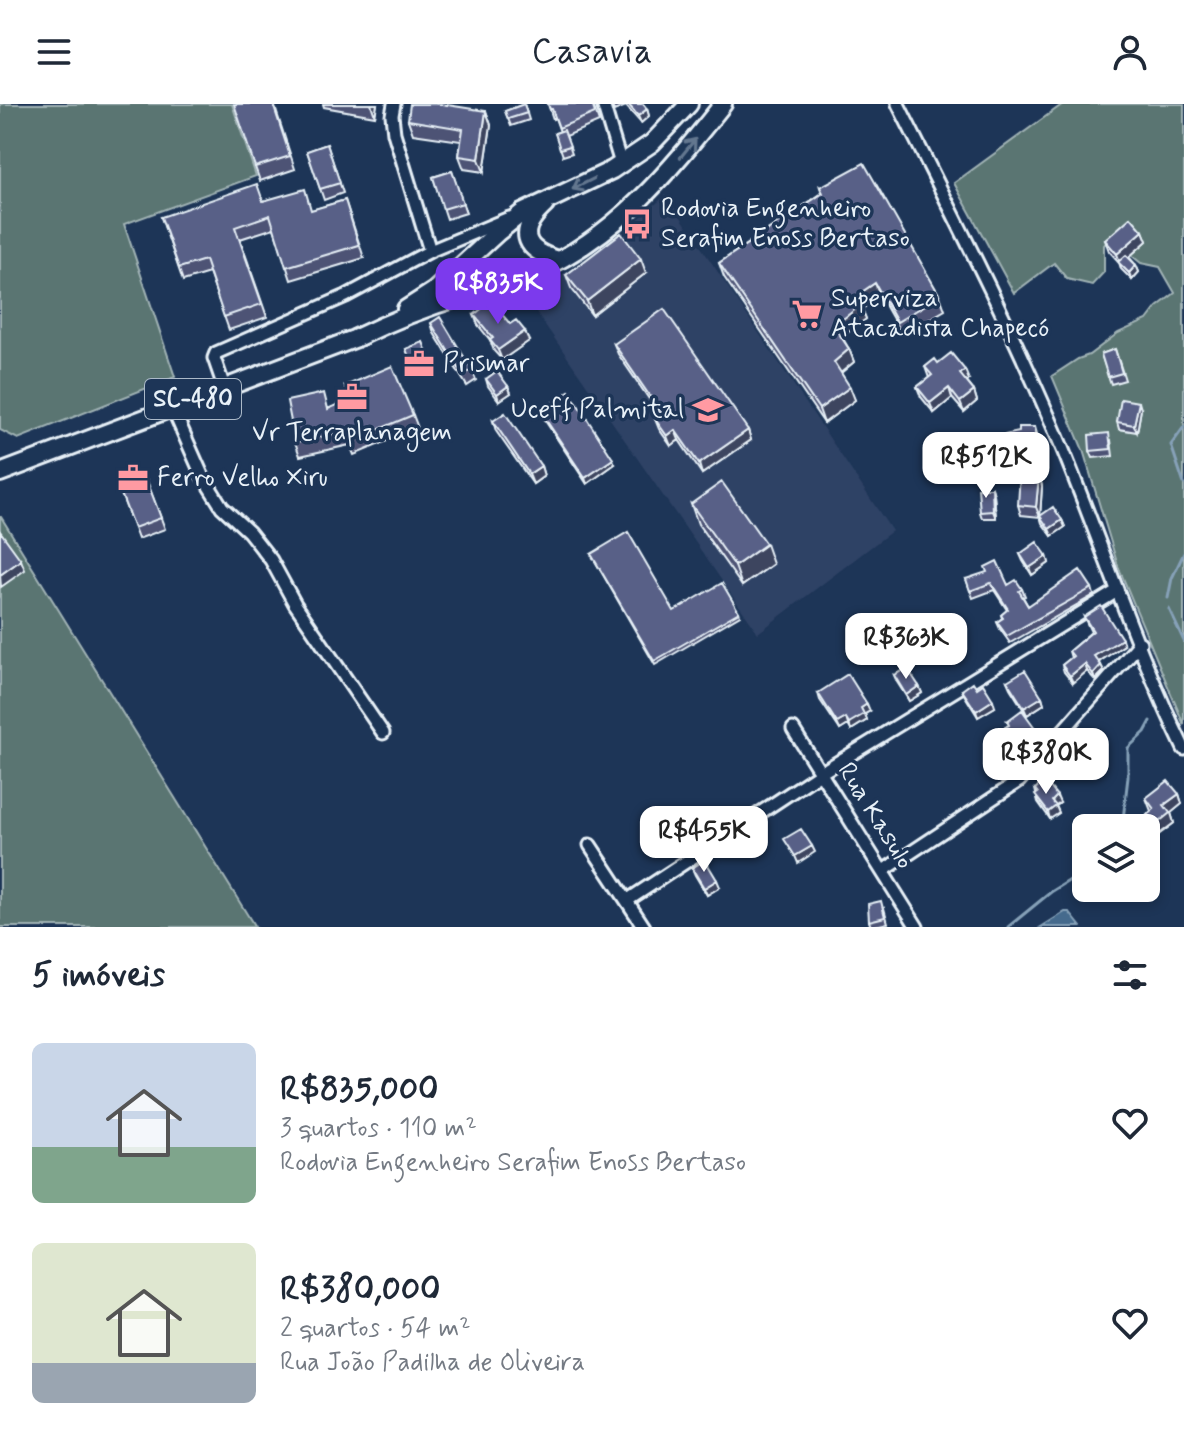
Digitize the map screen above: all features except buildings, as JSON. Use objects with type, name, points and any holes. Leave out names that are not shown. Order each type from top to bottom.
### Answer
[{"type":"main road","points":[[385,324],[434,291],[522,213],[621,164],[652,143],[689,104]]},
{"type":"main road","name":"SC-480","points":[[0,473],[354,339],[385,324],[509,282],[558,260],[589,243],[626,215],[652,190],[723,104]]},
{"type":"main road","points":[[550,201],[535,215],[526,230],[527,239],[545,256],[558,260]]},
{"type":"main road","name":"SC-480","points":[[0,464],[33,461]]},
{"type":"street","points":[[394,104],[394,133],[430,251]]},
{"type":"street","points":[[603,104],[621,164]]},
{"type":"street","points":[[898,104],[1002,314],[1062,448],[1163,706],[1184,749]]},
{"type":"street","points":[[224,387],[214,358],[216,353],[346,296],[430,251],[522,213]]},
{"type":"street","points":[[172,407],[202,475],[222,507],[249,532],[271,560],[295,604],[383,733]]},
{"type":"street","points":[[628,900],[822,772],[1117,591]]},
{"type":"street","points":[[883,871],[1019,781],[1140,643]]},
{"type":"street","name":"Rua Kasulo","points":[[793,729],[917,927]]},
{"type":"street","points":[[590,845],[644,927]]},
{"type":"shaded area","name":"Uceff Palmital","points":[[666,195],[892,531],[758,633],[521,290],[559,276],[595,257]]},
{"type":"shaded area","points":[[1069,912],[1081,927],[1041,927]]},
{"type":"green space","points":[[0,104],[232,104],[256,176],[124,224],[175,377],[18,439],[0,430]]},
{"type":"green space","points":[[1063,104],[1184,104],[1184,725],[1118,566],[1083,450],[1052,376],[1089,355],[1118,333],[1147,320],[1157,307],[1175,293],[1160,267],[1141,263],[1110,238],[1104,245],[1104,272],[1092,285],[1067,279],[1054,263],[1014,293],[954,183]]},
{"type":"green space","points":[[1,517],[255,927],[0,927]]},
{"type":"waterway","points":[[1184,427],[1171,445],[1184,484]]},
{"type":"waterway","points":[[1168,598],[1172,578],[1184,553]]},
{"type":"waterway","points":[[1169,609],[1184,641]]},
{"type":"waterway","points":[[1124,814],[1128,748],[1145,732],[1151,721]]},
{"type":"waterway","points":[[1008,927],[1072,879]]},
{"type":"place","name":"Rodovia Engenheiro Serafim Enoss Bertaso","points":[[637,224]]},
{"type":"place","name":"Superviza Atacadista Chapecó","points":[[807,314]]},
{"type":"place","name":"Prismar","points":[[419,364]]},
{"type":"place","name":"Vr Terraplanagem","points":[[352,397]]},
{"type":"place","name":"Uceff Palmital","points":[[708,410]]},
{"type":"place","name":"Ferro Velho Xiru","points":[[133,478]]}]
